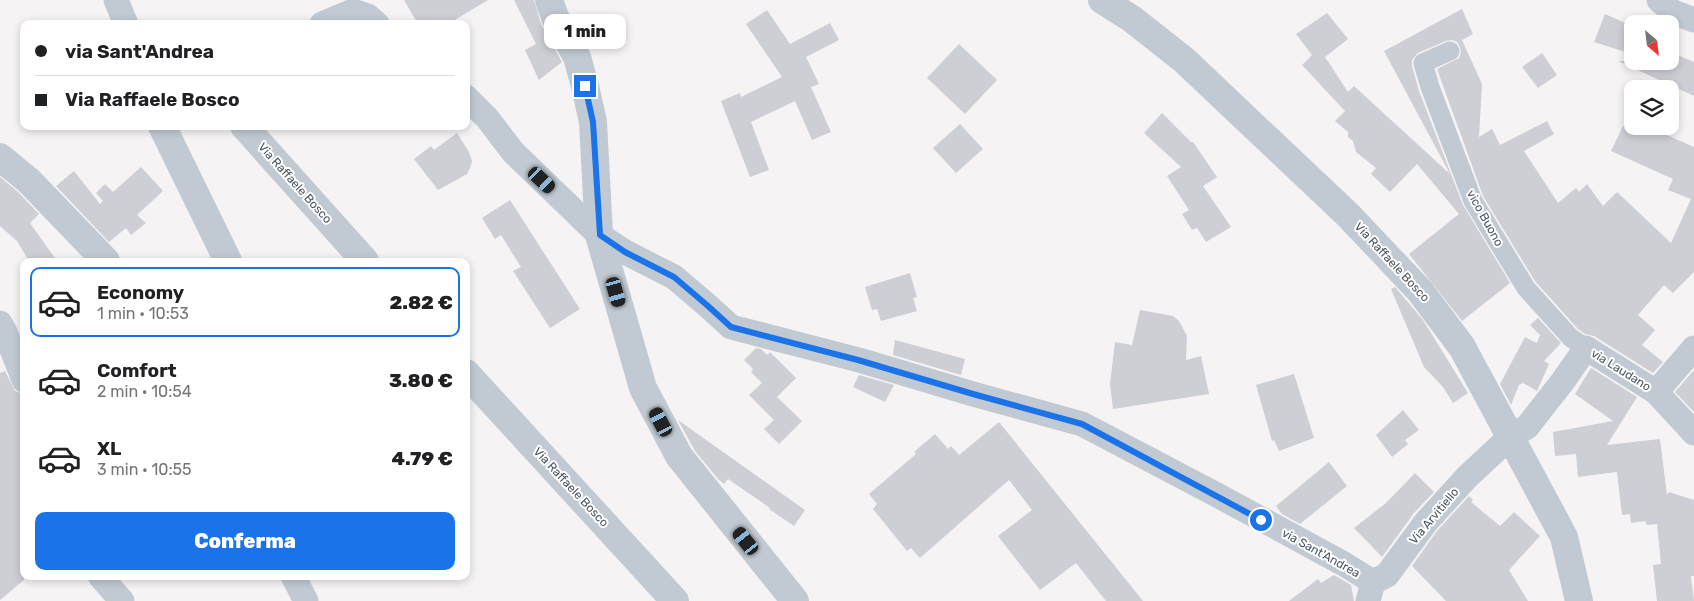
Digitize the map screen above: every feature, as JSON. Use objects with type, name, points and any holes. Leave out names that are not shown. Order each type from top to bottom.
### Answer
[{"type":"street","points":[[116,0],[124,20]]},
{"type":"street","points":[[549,0],[555,17],[577,57],[593,122],[600,235],[643,388],[674,448],[685,464],[795,601]]},
{"type":"street","name":"Via Raffaele Bosco","points":[[1102,0],[1132,19],[1184,60],[1348,215],[1420,291],[1462,347],[1564,537],[1579,601]]},
{"type":"street","points":[[1659,0],[1673,12],[1694,20]]},
{"type":"street","points":[[332,20],[353,11],[368,16],[372,20]]},
{"type":"street","name":"vico Buono","points":[[1450,51],[1423,63],[1430,87],[1473,201],[1526,288],[1571,338],[1586,348]]},
{"type":"street","name":"via Sant'Andrea","points":[[470,101],[487,118],[513,152],[600,235],[625,252],[674,277],[731,327],[858,360],[1082,424],[1344,564],[1371,592]]},
{"type":"street","points":[[164,130],[227,258]]},
{"type":"street","name":"Via Raffaele Bosco","points":[[248,130],[362,258]]},
{"type":"street","points":[[0,158],[29,181],[103,258]]},
{"type":"street","points":[[0,323],[20,370]]},
{"type":"street","name":"via Laudano","points":[[1511,436],[1527,427],[1586,348],[1656,392],[1694,348]]},
{"type":"street","name":"Via Raffaele Bosco","points":[[470,377],[675,601]]},
{"type":"street","points":[[1656,392],[1694,433]]},
{"type":"street","name":"Via Arvitiello","points":[[1371,592],[1388,575],[1426,522],[1467,476],[1511,436]]},
{"type":"street","points":[[295,580],[306,601]]},
{"type":"building","points":[[404,0],[488,0],[455,20],[416,20]]},
{"type":"building","points":[[514,0],[534,0],[541,24],[562,62],[539,80],[525,50],[536,44]]},
{"type":"building","points":[[1462,9],[1473,34],[1462,40],[1482,84],[1479,137],[1492,129],[1500,145],[1547,121],[1554,134],[1524,151],[1558,203],[1576,188],[1579,192],[1587,184],[1603,206],[1617,192],[1671,243],[1691,199],[1668,190],[1673,179],[1611,151],[1623,126],[1624,135],[1667,135],[1694,147],[1694,272],[1673,293],[1664,285],[1638,315],[1655,330],[1642,345],[1663,362],[1653,373],[1594,336],[1585,334],[1578,329],[1535,281],[1483,196],[1437,69],[1459,58],[1460,47],[1457,42],[1452,40],[1418,53],[1412,60],[1412,66],[1419,91],[1463,205],[1510,283],[1462,321],[1409,254],[1459,214],[1417,164],[1390,192],[1371,174],[1376,168],[1356,152],[1353,141],[1348,137],[1348,132],[1335,121],[1345,111],[1302,65],[1312,55],[1296,34],[1327,13],[1348,39],[1325,57],[1348,92],[1354,86],[1450,174],[1384,51]]},
{"type":"building","points":[[767,10],[790,44],[830,23],[839,40],[806,57],[819,84],[811,87],[831,132],[812,140],[795,101],[751,122],[769,170],[750,177],[721,101],[740,93],[741,97],[782,77],[746,24]]},
{"type":"building","points":[[1605,14],[1624,22],[1624,51],[1594,42]]},
{"type":"building","points":[[959,44],[997,80],[965,114],[927,78]]},
{"type":"building","points":[[1542,53],[1557,75],[1538,88],[1522,67]]},
{"type":"building","points":[[1679,56],[1694,62],[1694,96],[1679,89],[1679,80],[1659,80],[1638,70],[1679,70]]},
{"type":"building","points":[[1162,113],[1193,142],[1217,177],[1203,186],[1231,227],[1206,242],[1197,228],[1192,230],[1182,214],[1189,210],[1167,176],[1181,167],[1144,133]]},
{"type":"building","points":[[960,124],[983,149],[956,173],[933,148]]},
{"type":"building","points":[[457,133],[469,152],[472,161],[470,168],[467,174],[438,190],[414,159],[431,146],[434,150]]},
{"type":"building","points":[[141,167],[163,191],[137,215],[146,223],[131,235],[126,228],[109,242],[56,186],[74,171],[100,204],[103,201],[96,193],[105,184],[113,192]]},
{"type":"building","points":[[0,177],[18,192],[39,214],[30,223],[55,258],[27,258],[17,241],[0,226]]},
{"type":"building","points":[[510,200],[580,309],[550,328],[513,271],[521,267],[501,235],[495,239],[482,218]]},
{"type":"building","points":[[910,273],[917,297],[913,298],[917,311],[881,321],[877,309],[872,310],[865,287]]},
{"type":"building","points":[[1395,287],[1423,320],[1468,393],[1453,403],[1443,387],[1424,367],[1391,289]]},
{"type":"building","points":[[1140,310],[1173,316],[1179,321],[1187,336],[1186,360],[1201,356],[1209,394],[1113,409],[1110,384],[1115,342],[1132,345]]},
{"type":"building","points":[[1538,318],[1561,343],[1544,361],[1549,364],[1537,391],[1523,383],[1519,385],[1511,405],[1500,384],[1525,337],[1537,343],[1540,335],[1530,325]]},
{"type":"building","points":[[895,340],[965,359],[961,375],[893,355]]},
{"type":"building","points":[[756,348],[761,349],[767,355],[770,352],[796,378],[777,397],[802,421],[779,444],[764,429],[774,420],[749,395],[762,383],[751,372],[753,369],[744,360]]},
{"type":"building","points":[[1591,368],[1637,397],[1607,445],[1660,439],[1667,495],[1669,492],[1694,500],[1694,576],[1691,576],[1694,601],[1657,601],[1653,565],[1661,564],[1657,524],[1647,525],[1645,521],[1631,523],[1630,514],[1622,515],[1617,472],[1578,477],[1576,454],[1555,456],[1553,432],[1613,421],[1575,394]]},
{"type":"building","points":[[1694,370],[1694,412],[1675,392]]},
{"type":"building","points":[[5,371],[15,391],[20,393],[20,580],[24,580],[0,600],[0,373]]},
{"type":"building","points":[[1294,374],[1314,438],[1279,451],[1274,440],[1272,441],[1256,385]]},
{"type":"building","points":[[859,375],[894,385],[885,402],[853,387]]},
{"type":"building","points":[[1403,410],[1419,430],[1405,440],[1408,444],[1392,457],[1376,435]]},
{"type":"building","points":[[678,420],[805,510],[794,526],[728,479],[724,484],[718,479],[695,451]]},
{"type":"building","points":[[999,422],[1143,601],[1106,601],[1076,563],[1040,590],[998,536],[1032,510],[1009,480],[920,558],[911,548],[907,551],[873,509],[877,504],[869,494],[916,454],[914,452],[935,434],[948,449],[951,446],[959,455]]},
{"type":"building","points":[[1329,462],[1347,486],[1300,524],[1282,514],[1276,506]]},
{"type":"building","points":[[1415,473],[1434,492],[1414,513],[1382,557],[1354,528],[1386,503]]},
{"type":"building","points":[[1469,496],[1473,500],[1471,502],[1500,526],[1514,512],[1540,536],[1509,570],[1528,601],[1446,601],[1412,566],[1437,531]]},
{"type":"building","points":[[1334,575],[1351,585],[1354,601],[1289,601],[1318,579],[1321,583]]},
{"type":"route","points":[[585,86],[593,122],[600,235],[625,252],[674,277],[731,327],[858,360],[1082,424],[1261,520]]}]
